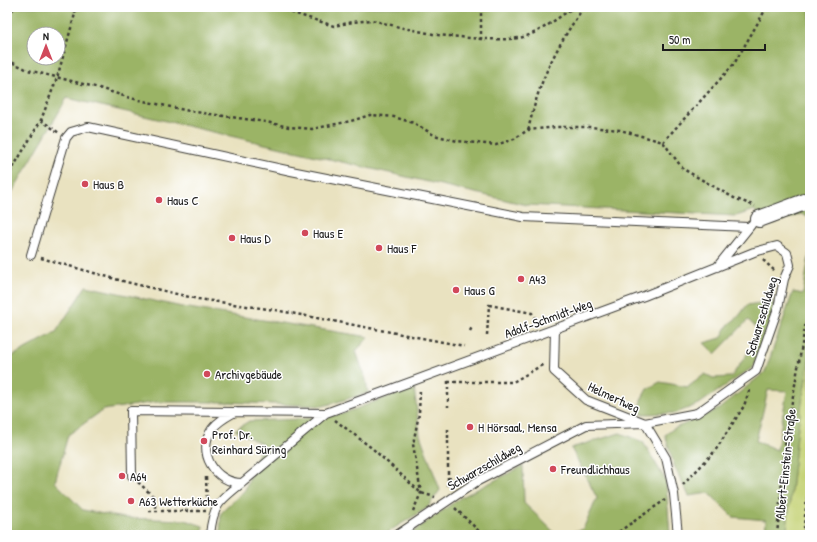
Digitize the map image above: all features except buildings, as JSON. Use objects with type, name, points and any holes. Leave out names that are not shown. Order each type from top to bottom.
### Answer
[{"type":"street","points":[[757,221],[810,200]]},
{"type":"lane","points":[[31,255],[66,138],[71,132],[88,128],[292,171],[523,217],[757,221]]},
{"type":"lane","points":[[717,267],[757,221]]},
{"type":"lane","name":"Schwarzschildweg","points":[[397,535],[476,482],[586,425],[644,423],[697,413],[756,371],[778,308],[784,279],[790,265],[787,253],[777,246],[754,252],[717,267]]},
{"type":"lane","name":"Adolf-Schmidt-Weg","points":[[210,535],[212,517],[217,504],[326,413],[555,329],[717,267]]},
{"type":"lane","name":"Helmertweg","points":[[555,329],[554,371],[586,400],[644,423],[666,458],[674,494],[678,535]]},
{"type":"lane","name":"Adolf-Schmidt-Weg","points":[[132,476],[131,411],[326,413]]},
{"type":"lane","points":[[234,412],[217,423],[211,430],[207,440],[206,449],[208,459],[213,469],[227,480],[242,483]]},
{"type":"path","points":[[7,14],[16,7]]},
{"type":"path","points":[[7,178],[41,120],[57,78],[75,14],[75,7]]},
{"type":"path","points":[[274,7],[334,26],[372,20],[438,35],[481,39],[518,38],[539,31],[555,18],[574,7]]},
{"type":"path","points":[[481,7],[481,39]]},
{"type":"path","points":[[528,130],[538,94],[552,59],[570,26],[584,7]]},
{"type":"path","points":[[663,142],[734,64],[766,7]]},
{"type":"path","points":[[7,60],[28,70],[99,88],[130,98],[189,111],[266,122],[289,127],[312,129],[352,121],[370,115],[394,117],[414,123],[434,135],[457,141],[496,145],[514,139],[528,130],[557,127],[590,127],[620,130],[663,142],[683,169],[734,198],[755,206],[757,221]]},
{"type":"path","points":[[41,120],[66,138]]},
{"type":"path","points":[[754,252],[784,279]]},
{"type":"path","points":[[31,255],[126,282],[198,299],[275,310],[464,346]]},
{"type":"path","name":"Albert-Einstein-Straße","points":[[778,535],[786,436],[810,299]]},
{"type":"path","points":[[486,335],[489,305],[532,313],[542,333]]},
{"type":"path","points":[[470,331],[472,327]]},
{"type":"path","points":[[448,382],[513,382],[554,359]]},
{"type":"path","points":[[448,407],[448,374],[456,365]]},
{"type":"path","points":[[614,535],[674,494],[715,452],[744,406],[756,371]]},
{"type":"path","points":[[405,529],[421,494],[413,444],[419,414],[421,378]]},
{"type":"path","points":[[326,413],[373,449],[421,494],[448,501],[483,535]]},
{"type":"path","points":[[448,429],[448,486]]},
{"type":"path","points":[[148,511],[207,511],[206,476],[213,469]]},
{"type":"path","points":[[804,535],[810,471]]},
{"type":"path","points":[[132,476],[155,498],[155,511]]},
{"type":"path","points":[[804,526],[810,532]]},
{"type":"green space","points":[[7,7],[810,7],[810,218],[801,214],[771,225],[768,217],[759,220],[755,210],[736,216],[527,205],[67,98],[7,201]]},
{"type":"green space","points":[[810,250],[810,355],[798,426],[787,529],[788,535],[765,535],[766,520],[733,517],[709,493],[689,496],[675,468],[665,435],[673,429],[719,409],[765,372],[793,292],[803,294]],"holes":[[[768,390],[787,391],[777,450],[756,441]]]},
{"type":"green space","points":[[86,286],[182,307],[369,337],[356,351],[366,380],[368,393],[323,406],[225,402],[156,402],[103,410],[68,435],[55,482],[83,510],[124,518],[185,520],[203,526],[203,535],[7,535],[7,359],[56,332]]},
{"type":"green space","points":[[773,301],[773,314],[753,367],[699,404],[676,413],[641,414],[641,400],[647,389],[660,382],[688,387],[705,374],[713,378],[731,377],[762,333],[748,320],[715,354],[704,343],[721,338],[728,325],[739,316],[747,305]]},
{"type":"green space","points":[[810,355],[810,535],[788,535],[787,529],[798,426]]},
{"type":"green space","points":[[414,387],[420,435],[440,490],[427,508],[383,535],[220,535],[221,513],[245,490],[262,444],[235,430],[249,421],[302,419],[342,414]]},
{"type":"green space","points":[[620,433],[643,442],[666,481],[670,535],[560,535],[583,529],[597,498],[571,448]]},
{"type":"green space","points":[[523,466],[524,503],[557,535],[409,535],[460,498]]},
{"type":"place","name":"Haus B","points":[[85,184]]},
{"type":"place","name":"Haus C","points":[[159,200]]},
{"type":"place","name":"Haus E","points":[[305,233]]},
{"type":"place","name":"Haus D","points":[[232,238]]},
{"type":"place","name":"Haus F","points":[[379,248]]},
{"type":"place","name":"A43","points":[[521,279]]},
{"type":"place","name":"Haus G","points":[[456,290]]},
{"type":"place","name":"Archivgebäude","points":[[207,374]]},
{"type":"place","name":"H Hörsaal, Mensa","points":[[470,427]]},
{"type":"place","name":"Prof. Dr. Reinhard Süring","points":[[204,441]]},
{"type":"place","name":"Freundlichhaus","points":[[553,469]]},
{"type":"place","name":"A64","points":[[122,476]]},
{"type":"place","name":"A63 Wetterküche","points":[[131,501]]}]
